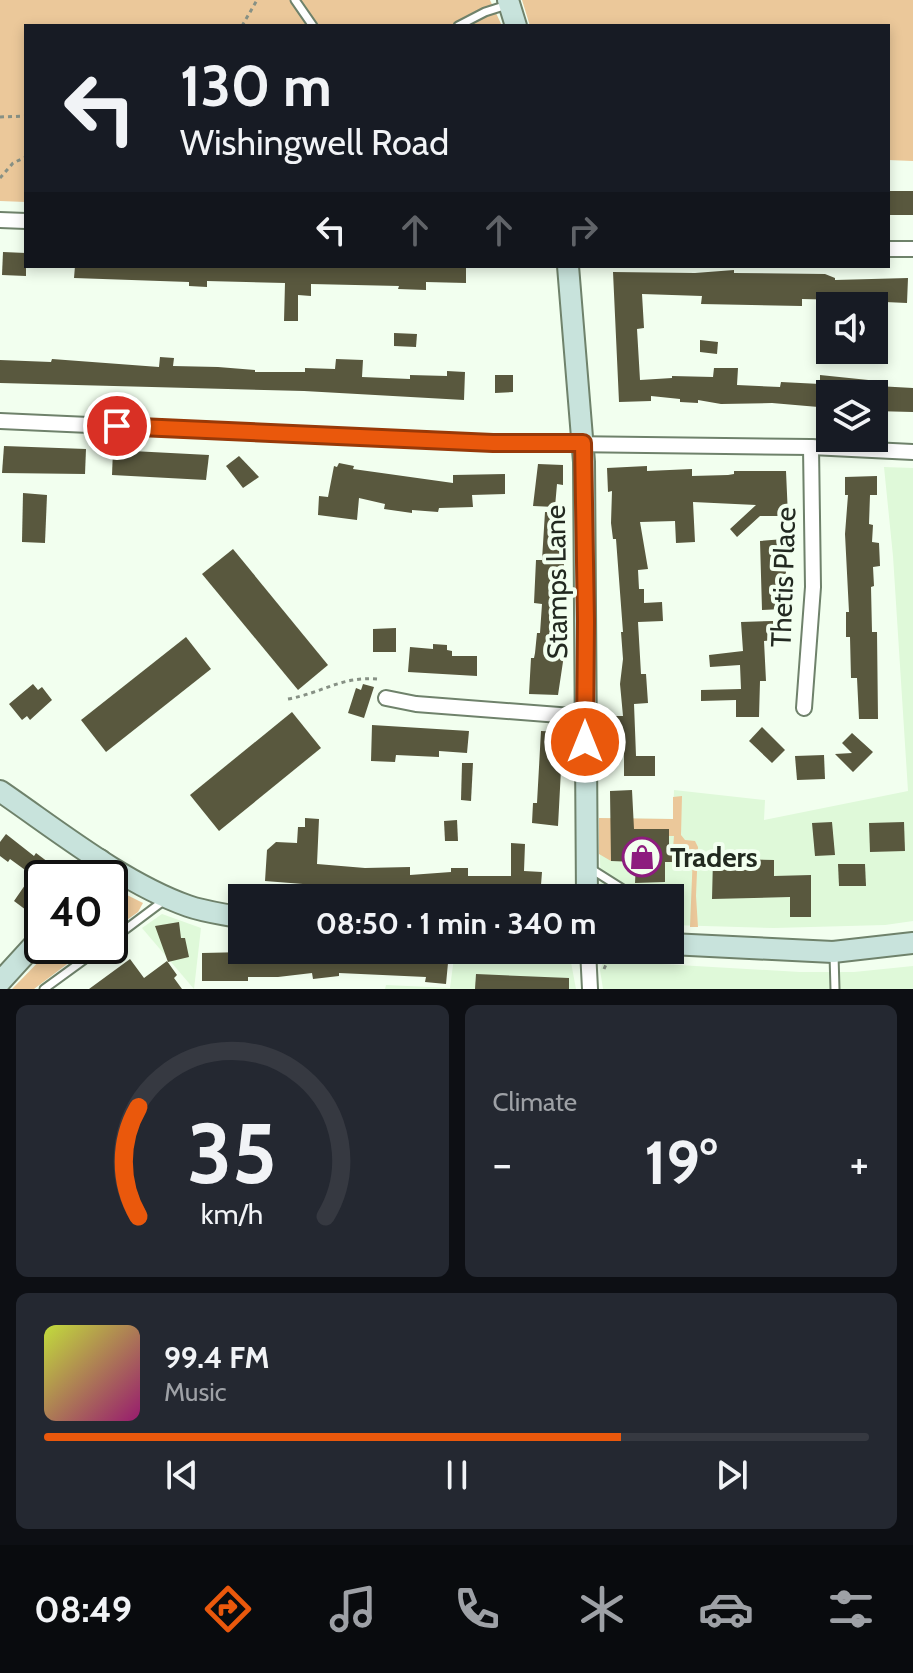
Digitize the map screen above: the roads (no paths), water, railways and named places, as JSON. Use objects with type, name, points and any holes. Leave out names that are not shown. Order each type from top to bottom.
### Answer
[{"type":"street","points":[[509,2],[515,24]]},
{"type":"street","points":[[0,220],[24,221]]},
{"type":"street","points":[[890,249],[913,249]]},
{"type":"street","name":"Stamps Lane","points":[[568,268],[583,443],[587,884]]},
{"type":"street","points":[[0,421],[493,443],[811,447],[913,452]]},
{"type":"street","name":"Thetis Place","points":[[804,708],[813,587],[811,447]]},
{"type":"street","points":[[386,698],[416,704],[585,717]]},
{"type":"street","points":[[0,791],[100,860]]},
{"type":"street","points":[[128,875],[188,906],[228,915]]},
{"type":"street","points":[[684,945],[833,952],[913,943]]},
{"type":"street","points":[[0,982],[24,956]]},
{"type":"street","points":[[589,964],[590,989]]},
{"type":"lane","points":[[295,0],[312,24]]},
{"type":"lane","points":[[462,24],[509,2]]},
{"type":"lane","points":[[586,865],[615,884]]},
{"type":"lane","points":[[128,927],[168,897]]},
{"type":"lane","points":[[833,952],[835,989]]},
{"type":"lane","points":[[44,989],[78,964]]},
{"type":"place","name":"Traders","points":[[642,857]]}]
